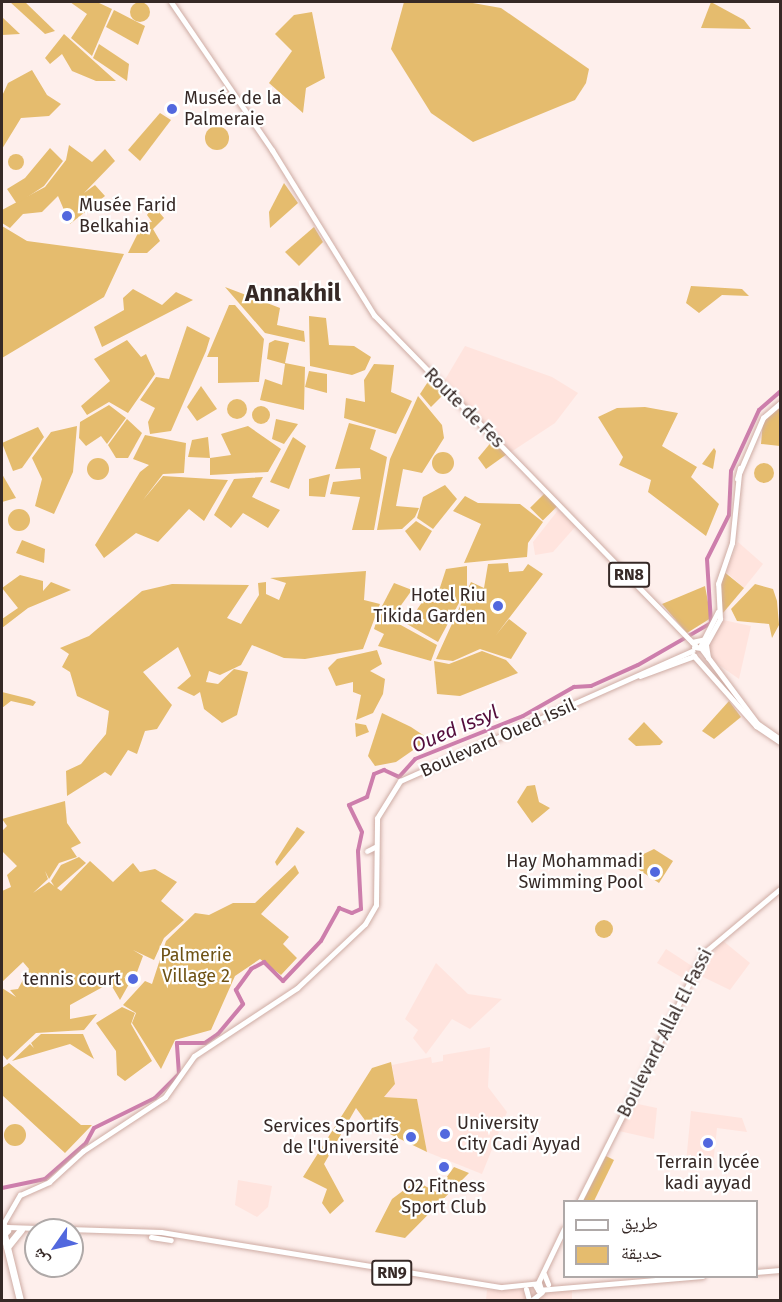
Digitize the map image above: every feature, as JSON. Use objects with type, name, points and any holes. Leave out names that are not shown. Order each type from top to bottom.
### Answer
[{"type":"highway","points":[[4,1231],[9,1238],[21,1229]]},
{"type":"highway","points":[[4,1231],[20,1300]]},
{"type":"main road","name":"RN8","points":[[171,2],[210,62]]},
{"type":"main road","points":[[210,62],[218,66]]},
{"type":"main road","name":"Route de Fes","points":[[210,62],[377,318],[697,650]]},
{"type":"main road","points":[[697,650],[719,623],[718,584],[732,543],[739,476],[750,455],[763,418],[780,403]]},
{"type":"main road","points":[[697,650],[716,620],[716,583],[730,542],[736,479],[740,468],[750,455]]},
{"type":"main road","points":[[685,638],[707,663]]},
{"type":"main road","points":[[685,638],[707,663]]},
{"type":"main road","name":"RN8","points":[[697,650],[756,726],[780,740]]},
{"type":"main road","name":"Boulevard Oued Issil","points":[[4,1231],[11,1208],[20,1195],[46,1184],[83,1151],[165,1096],[197,1053],[318,970],[371,917],[381,816],[407,780],[697,650]]},
{"type":"main road","name":"Boulevard Oued Issil","points":[[376,876],[375,847],[383,803],[406,777],[697,650]]},
{"type":"main road","points":[[367,851],[375,847]]},
{"type":"main road","points":[[769,888],[770,897]]},
{"type":"main road","name":"Boulevard Allal El Fassi","points":[[582,1200],[709,946],[780,891]]},
{"type":"main road","name":"Boulevard Allal El Fassi","points":[[582,1200],[708,952],[780,891]]},
{"type":"main road","points":[[653,1040],[657,1047]]},
{"type":"main road","name":"RN9","points":[[4,1231],[80,1228],[156,1236],[502,1287],[541,1287],[673,1278]]},
{"type":"main road","points":[[4,1231],[21,1229]]},
{"type":"main road","points":[[530,1300],[541,1287],[563,1232]]},
{"type":"main road","points":[[530,1300],[541,1287],[544,1274],[563,1236]]},
{"type":"main road","name":"RN9","points":[[263,1253],[526,1289],[639,1278]]},
{"type":"main road","points":[[763,1279],[760,1271],[780,1269]]},
{"type":"main road","points":[[526,1289],[530,1300]]},
{"type":"shaded area","points":[[465,346],[552,377],[578,393],[555,423],[511,452],[443,383]]},
{"type":"shaded area","points":[[559,509],[576,526],[553,552],[535,555],[533,542]]},
{"type":"shaded area","points":[[738,542],[763,564],[744,588],[726,572]]},
{"type":"shaded area","points":[[723,620],[751,626],[739,679],[709,658],[707,646]]},
{"type":"shaded area","points":[[722,940],[750,963],[730,990],[699,975]]},
{"type":"shaded area","points":[[666,949],[695,968],[688,981],[657,963]]},
{"type":"shaded area","points":[[436,963],[468,994],[502,999],[470,1029],[452,1019],[426,1054],[413,1038],[418,1030],[405,1019]]},
{"type":"shaded area","points":[[490,1047],[488,1087],[507,1112],[482,1174],[427,1152],[417,1099],[384,1097],[395,1084],[392,1065],[431,1057],[432,1063],[443,1061],[443,1055]]},
{"type":"shaded area","points":[[633,1103],[657,1108],[654,1139],[619,1131]]},
{"type":"shaded area","points":[[691,1111],[742,1118],[747,1132],[717,1128],[713,1165],[686,1162]]},
{"type":"shaded area","points":[[238,1180],[272,1186],[268,1207],[257,1217],[235,1205]]},
{"type":"shaded area","points":[[572,1288],[572,1300],[486,1300],[487,1290]]},
{"type":"green space","points":[[10,2],[25,2],[55,31],[45,34]]},
{"type":"green space","points":[[70,2],[97,2],[112,9],[92,56],[71,38],[87,14]]},
{"type":"green space","points":[[140,2],[147,5],[150,12],[147,19],[140,22],[133,19],[130,12],[133,5]]},
{"type":"green space","points":[[404,2],[467,2],[501,8],[589,69],[586,83],[575,100],[473,142],[431,113],[391,49]]},
{"type":"green space","points":[[711,2],[744,20],[751,29],[701,28]]},
{"type":"green space","points":[[114,10],[145,26],[138,45],[106,27]]},
{"type":"green space","points":[[312,12],[325,78],[306,88],[303,113],[269,83],[292,51],[275,34],[294,15]]},
{"type":"green space","points":[[2,17],[20,34],[2,35]]},
{"type":"green space","points":[[64,34],[116,81],[96,81],[72,71],[62,54],[50,64],[45,58]]},
{"type":"green space","points":[[99,44],[129,64],[127,81],[93,58]]},
{"type":"green space","points":[[32,70],[47,95],[61,104],[49,116],[21,118],[2,149],[2,96],[8,83]]},
{"type":"green space","points":[[160,113],[171,120],[140,161],[128,150]]},
{"type":"green space","points":[[217,126],[226,129],[229,138],[226,147],[217,150],[208,147],[205,138],[208,129]]},
{"type":"green space","points":[[69,145],[92,162],[105,149],[115,161],[84,193],[95,185],[105,196],[70,224],[58,196],[42,212],[23,214],[10,228],[2,223],[2,210],[45,187],[66,160]]},
{"type":"green space","points":[[50,148],[63,161],[44,186],[17,204],[7,189],[25,178]]},
{"type":"green space","points":[[13,154],[19,154],[24,162],[22,168],[13,170],[8,165],[8,159]]},
{"type":"green space","points":[[284,183],[298,203],[270,228],[269,212]]},
{"type":"green space","points":[[153,205],[164,218],[153,229],[160,241],[147,253],[128,253],[143,223],[152,222],[147,215]]},
{"type":"green space","points":[[2,226],[27,241],[124,254],[104,297],[2,358]]},
{"type":"green space","points":[[314,227],[323,242],[299,266],[285,252]]},
{"type":"green space","points":[[691,286],[742,289],[749,296],[722,295],[699,313],[686,303]]},
{"type":"green space","points":[[225,287],[280,308],[277,325],[304,331],[305,342],[265,333]]},
{"type":"green space","points":[[133,289],[162,305],[176,292],[193,300],[102,347],[94,327],[124,310],[123,298]]},
{"type":"green space","points":[[229,305],[235,305],[264,339],[259,382],[218,383],[218,357],[207,357]]},
{"type":"green space","points":[[309,316],[326,318],[329,345],[354,346],[371,357],[365,370],[352,375],[310,366]]},
{"type":"green space","points":[[187,326],[210,338],[206,351],[171,431],[150,434],[148,422],[155,408],[140,400],[156,377],[169,379]]},
{"type":"green space","points":[[127,340],[141,357],[146,354],[155,374],[128,413],[109,402],[87,415],[81,406],[110,381],[94,359]]},
{"type":"green space","points":[[275,340],[289,343],[285,363],[305,367],[304,410],[260,400],[265,379],[282,385],[285,364],[267,359],[269,343]]},
{"type":"green space","points":[[374,364],[394,365],[391,392],[412,401],[396,434],[344,418],[346,398],[365,402],[364,380]]},
{"type":"green space","points":[[309,371],[327,374],[327,393],[305,387]]},
{"type":"green space","points":[[431,377],[446,392],[431,407],[420,394]]},
{"type":"green space","points":[[201,386],[217,409],[197,421],[187,407]]},
{"type":"green space","points":[[418,396],[442,425],[444,438],[422,473],[403,469],[396,506],[419,508],[415,517],[402,529],[377,530],[390,459]]},
{"type":"green space","points":[[237,399],[244,402],[247,409],[244,416],[237,419],[230,416],[227,409],[230,402]]},
{"type":"green space","points":[[109,405],[126,418],[107,444],[101,436],[86,446],[79,438],[80,422]]},
{"type":"green space","points":[[780,405],[780,446],[761,444],[763,421]]},
{"type":"green space","points":[[257,406],[265,406],[270,411],[268,422],[257,424],[252,419],[252,411]]},
{"type":"green space","points":[[645,407],[678,413],[662,446],[697,467],[691,477],[719,504],[706,536],[648,492],[651,480],[619,465],[623,457],[598,417],[617,408]]},
{"type":"green space","points":[[127,419],[142,433],[128,458],[116,458],[108,445]]},
{"type":"green space","points":[[276,419],[298,424],[284,444],[272,439]]},
{"type":"green space","points":[[349,423],[376,430],[370,449],[387,457],[374,530],[352,530],[360,497],[330,494],[333,482],[361,479],[360,468],[335,469]]},
{"type":"green space","points":[[77,426],[73,472],[54,514],[35,506],[42,479],[32,458],[51,432]]},
{"type":"green space","points":[[248,426],[281,449],[268,472],[210,475],[210,458],[231,455],[221,434]]},
{"type":"green space","points":[[38,427],[44,437],[22,468],[13,471],[2,443]]},
{"type":"green space","points":[[145,435],[186,443],[184,473],[163,474],[143,500],[163,476],[228,480],[204,521],[189,509],[158,542],[136,533],[104,558],[95,545],[140,472],[149,465],[133,459]]},
{"type":"green space","points":[[208,437],[210,458],[188,457],[192,440]]},
{"type":"green space","points":[[293,437],[306,446],[289,489],[270,482]]},
{"type":"green space","points":[[493,440],[507,454],[486,469],[478,458]]},
{"type":"green space","points":[[714,448],[716,451],[713,469],[702,464]]},
{"type":"green space","points":[[443,452],[451,455],[454,463],[451,471],[443,474],[435,471],[432,463],[435,455]]},
{"type":"green space","points":[[98,458],[106,461],[109,469],[106,477],[98,480],[90,477],[87,469],[90,461]]},
{"type":"green space","points":[[764,463],[771,466],[774,473],[771,480],[764,483],[757,480],[754,473],[757,466]]},
{"type":"green space","points":[[2,474],[16,498],[2,502]]},
{"type":"green space","points":[[330,474],[325,497],[309,496],[309,479]]},
{"type":"green space","points":[[263,477],[252,497],[280,510],[268,528],[243,513],[231,528],[214,515],[234,479]]},
{"type":"green space","points":[[445,485],[457,499],[433,529],[417,518],[423,497]]},
{"type":"green space","points":[[545,493],[558,506],[543,521],[530,508]]},
{"type":"green space","points":[[465,496],[478,503],[520,504],[543,522],[528,543],[527,557],[464,563],[481,524],[453,511]]},
{"type":"green space","points":[[19,509],[27,512],[30,520],[27,528],[19,531],[11,528],[8,520],[11,512]]},
{"type":"green space","points":[[416,521],[432,531],[420,551],[405,531]]},
{"type":"green space","points":[[22,540],[45,549],[44,563],[16,553]]},
{"type":"green space","points":[[508,563],[509,572],[523,571],[528,564],[543,574],[496,635],[509,619],[527,633],[511,659],[480,649],[453,661],[436,659],[471,582],[484,588],[488,564]]},
{"type":"green space","points":[[467,566],[467,588],[438,642],[407,624],[425,598],[435,603],[446,569]]},
{"type":"green space","points":[[366,571],[364,600],[380,604],[363,649],[305,659],[284,658],[252,645],[241,665],[220,675],[209,671],[206,682],[218,684],[234,669],[248,672],[237,715],[222,723],[204,709],[200,692],[194,696],[177,688],[191,676],[178,647],[143,672],[172,705],[157,729],[145,731],[137,754],[128,750],[111,776],[105,772],[67,796],[66,771],[81,764],[106,734],[109,711],[77,696],[70,672],[62,667],[69,654],[60,648],[89,636],[142,591],[172,584],[249,585],[227,618],[241,624],[259,595],[258,583],[266,582],[266,594],[279,600],[286,583],[270,578]]},
{"type":"green space","points":[[723,571],[744,588],[723,613],[719,590]]},
{"type":"green space","points":[[20,575],[43,581],[43,591],[51,582],[71,590],[28,608],[2,628],[2,619],[18,608],[2,588]]},
{"type":"green space","points":[[394,583],[412,590],[394,615],[380,610]]},
{"type":"green space","points":[[755,584],[773,589],[777,601],[779,625],[772,638],[769,624],[737,621],[731,609]]},
{"type":"green space","points":[[705,586],[711,618],[687,633],[662,604]]},
{"type":"green space","points":[[379,613],[437,645],[431,661],[378,646],[384,634],[374,629]]},
{"type":"green space","points":[[377,650],[382,664],[370,671],[385,679],[383,694],[373,713],[356,720],[361,695],[353,692],[353,682],[336,686],[328,668],[337,659]]},
{"type":"green space","points":[[482,651],[506,660],[518,673],[460,696],[437,694],[434,661],[449,664]]},
{"type":"green space","points":[[2,692],[36,702],[33,706],[11,701],[2,708]]},
{"type":"green space","points":[[729,701],[741,717],[714,739],[702,731]]},
{"type":"green space","points":[[382,713],[429,739],[396,762],[375,766],[368,756]]},
{"type":"green space","points":[[644,722],[663,742],[660,745],[636,746],[628,739]]},
{"type":"green space","points":[[355,723],[366,725],[369,732],[356,737]]},
{"type":"green space","points":[[535,785],[539,802],[550,808],[532,823],[517,802],[527,786]]},
{"type":"green space","points":[[65,801],[67,823],[81,843],[71,848],[77,857],[59,863],[49,879],[45,871],[48,879],[33,893],[49,882],[61,891],[90,861],[113,882],[133,863],[140,872],[155,869],[177,882],[161,901],[184,920],[164,938],[154,960],[133,950],[143,956],[133,983],[124,977],[129,984],[120,1000],[110,983],[70,1005],[70,1019],[97,1014],[84,1030],[36,1033],[7,1060],[2,1054],[2,988],[16,997],[10,990],[18,989],[29,969],[23,962],[2,982],[2,891],[11,887],[7,875],[17,866],[2,851],[2,831],[7,826],[2,819]]},
{"type":"green space","points":[[297,827],[305,832],[277,866],[275,862]]},
{"type":"green space","name":"Hay Mohammadi Swimming Pool","points":[[654,849],[673,861],[659,883],[627,862]]},
{"type":"green space","points":[[79,857],[86,863],[56,889],[51,881],[61,865]]},
{"type":"green space","name":"Palmerie Village 2","points":[[295,865],[299,873],[261,914],[289,937],[283,944],[297,958],[281,975],[260,959],[235,976],[211,1030],[175,1040],[161,1069],[132,1023],[136,1013],[123,1005],[145,981],[152,984],[166,941],[195,913],[209,915],[233,903],[255,903]]},
{"type":"green space","points":[[600,920],[608,920],[613,925],[611,936],[600,938],[595,933],[595,925]]},
{"type":"green space","points":[[122,1007],[135,1013],[131,1024],[152,1061],[125,1081],[117,1075],[116,1051],[96,1023]]},
{"type":"green space","points":[[41,1034],[83,1034],[94,1059],[70,1044],[12,1061],[30,1044],[34,1048],[31,1043]]},
{"type":"green space","points":[[391,1062],[395,1084],[384,1097],[417,1099],[427,1152],[367,1123],[356,1108],[324,1164],[344,1201],[330,1214],[322,1203],[327,1189],[303,1177],[372,1068]]},
{"type":"green space","points":[[9,1063],[81,1125],[92,1125],[65,1153],[2,1095],[2,1068]]},
{"type":"green space","points":[[15,1124],[23,1127],[26,1135],[23,1143],[15,1146],[7,1143],[4,1135],[7,1127]]},
{"type":"green space","points":[[606,1156],[614,1160],[594,1200],[584,1200]]},
{"type":"green space","points":[[454,1167],[469,1173],[405,1238],[375,1232],[392,1199],[416,1181],[436,1192]]},
{"type":"waterway","name":"Oued Issyl","points":[[2,1188],[45,1179],[86,1143],[94,1128],[155,1098],[179,1074],[177,1043],[205,1043],[218,1034],[243,1004],[236,990],[251,969],[264,962],[283,981],[321,941],[339,908],[352,913],[361,909],[358,851],[362,832],[349,805],[367,797],[374,774],[384,770],[399,777],[415,759],[523,716],[574,687],[591,686],[638,665],[711,623],[707,559],[729,515],[731,471],[759,410],[780,392]]},
{"type":"place","name":"Musée de la Palmeraie","points":[[172,109]]},
{"type":"place","name":"Musée Farid Belkahia","points":[[67,216]]},
{"type":"place","name":"Hotel Riu Tikida Garden","points":[[498,606]]},
{"type":"place","name":"Hay Mohammadi Swimming Pool","points":[[655,872]]},
{"type":"place","name":"tennis court","points":[[133,979]]},
{"type":"place","name":"University City Cadi Ayyad","points":[[445,1134]]},
{"type":"place","name":"Services Sportifs de l'Université","points":[[411,1137]]},
{"type":"place","name":"Terrain lycée kadi ayyad","points":[[708,1143]]},
{"type":"place","name":"O2 Fitness Sport Club","points":[[444,1167]]},
{"type":"district","name":"Annakhil","points":[[293,294]]}]
